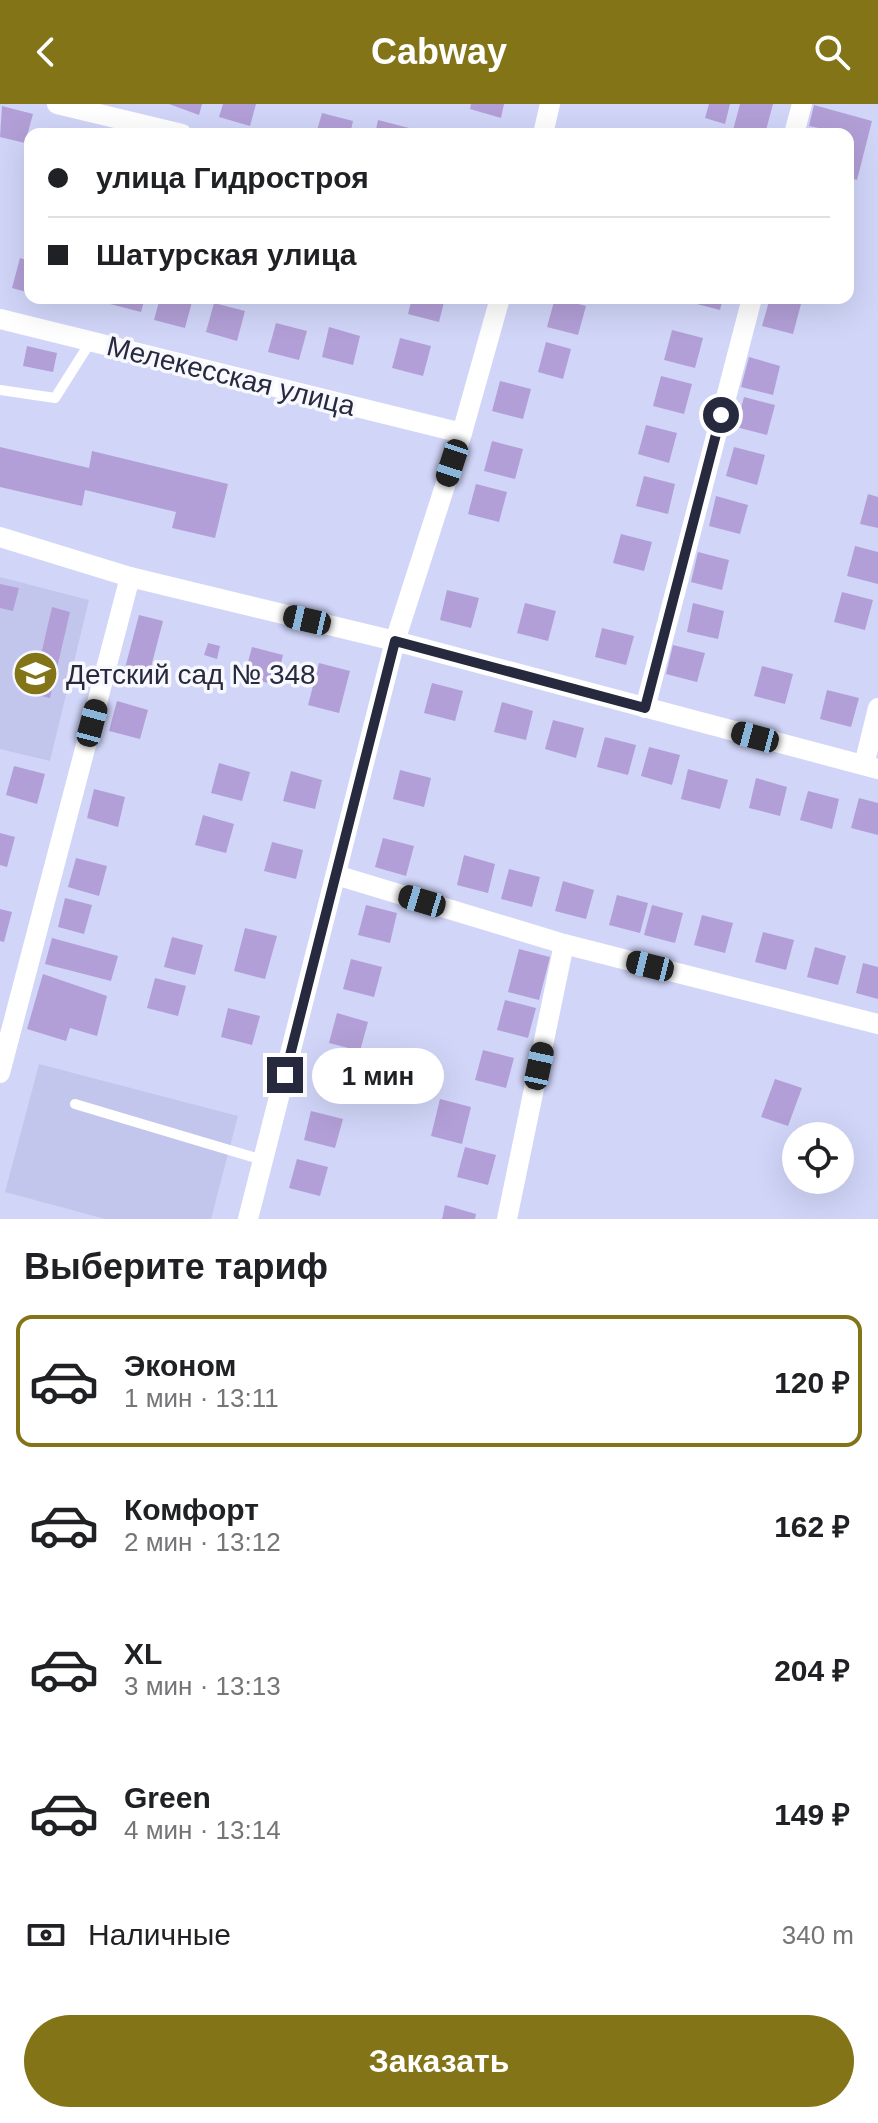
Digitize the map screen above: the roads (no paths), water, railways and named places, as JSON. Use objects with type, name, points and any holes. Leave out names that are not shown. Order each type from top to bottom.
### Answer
[{"type":"street","points":[[57,104],[157,128]]},
{"type":"street","points":[[544,128],[550,104]]},
{"type":"street","points":[[796,128],[802,104]]},
{"type":"street","points":[[248,1219],[395,641],[462,433],[498,304]]},
{"type":"street","points":[[645,708],[750,304]]},
{"type":"street","name":"Мелекесская улица","points":[[0,319],[462,433]]},
{"type":"street","points":[[0,537],[130,577],[395,641],[871,767],[878,708]]},
{"type":"street","points":[[0,1073],[130,577]]},
{"type":"street","points":[[336,875],[564,944],[878,1024]]},
{"type":"street","points":[[507,1219],[564,944]]},
{"type":"lane","points":[[0,390],[55,398],[91,341]]},
{"type":"lane","points":[[75,1104],[263,1160]]},
{"type":"place","name":"Детский сад № 348","points":[[35,674]]}]
